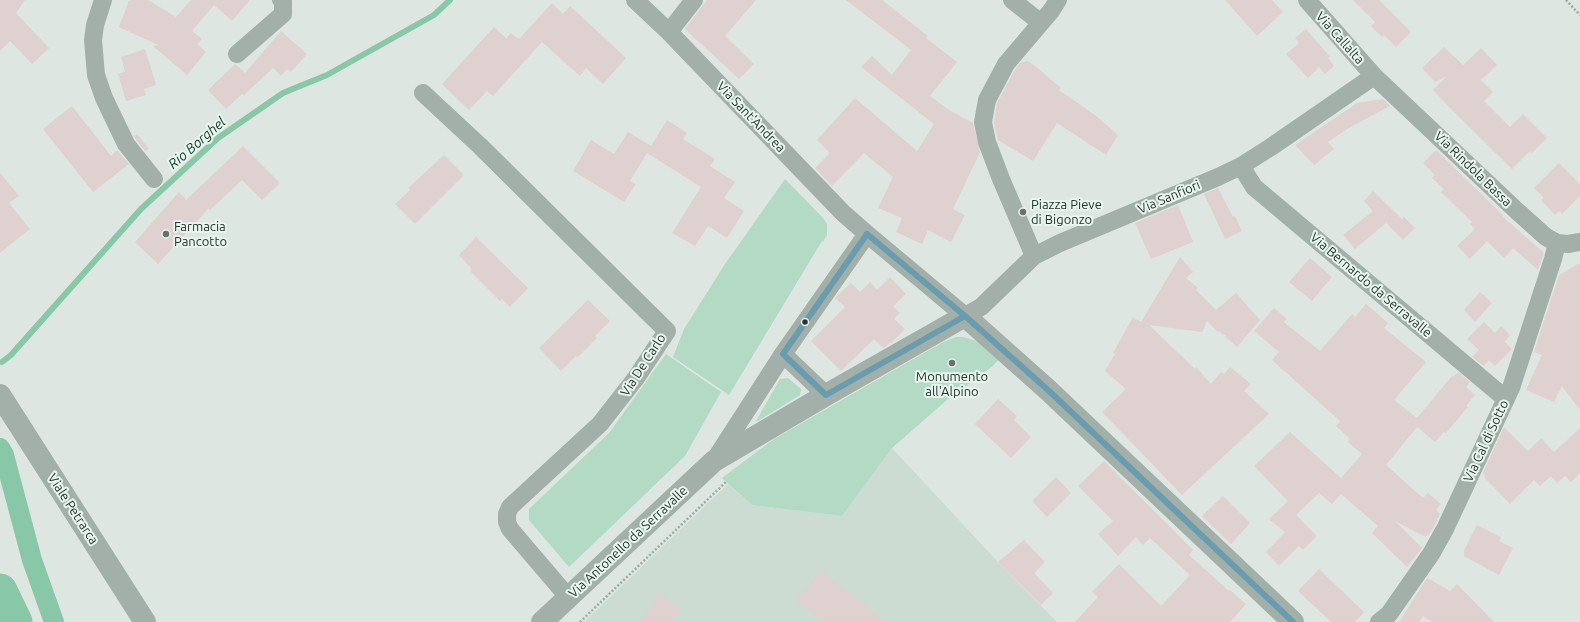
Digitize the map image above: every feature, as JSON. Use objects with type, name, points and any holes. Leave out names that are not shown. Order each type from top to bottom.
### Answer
[{"type":"street","points":[[103,0],[95,25],[93,40],[96,75],[104,98],[126,144],[154,179]]},
{"type":"street","points":[[237,54],[283,14],[283,2],[281,0]]},
{"type":"street","name":"Via Sant'Andrea","points":[[635,0],[669,32],[821,191],[867,234],[965,316]]},
{"type":"street","points":[[669,32],[694,0]]},
{"type":"street","points":[[1012,0],[1041,23]]},
{"type":"street","points":[[1034,256],[1001,179],[987,142],[983,122],[987,100],[1006,64],[1041,23],[1058,0]]},
{"type":"street","name":"Via Callalta","points":[[1306,0],[1374,76]]},
{"type":"street","name":"Via Sanfiori","points":[[965,316],[986,303],[1034,256],[1060,243],[1241,166],[1271,148],[1374,76]]},
{"type":"street","name":"Via Rindola Bassa","points":[[1374,76],[1516,211],[1546,237],[1557,243]]},
{"type":"street","name":"Via De Carlo","points":[[423,93],[480,146],[667,331],[636,378],[600,424],[510,507],[507,514],[507,522],[510,529],[568,598]]},
{"type":"street","name":"Via Bernardo da Serravalle","points":[[1241,166],[1254,187],[1506,399]]},
{"type":"street","name":"Via Antonello da Serravalle","points":[[714,461],[782,354],[867,234]]},
{"type":"street","points":[[1557,243],[1568,244],[1580,242]]},
{"type":"street","name":"Via Cal di Sotto","points":[[1379,622],[1389,614],[1438,543],[1506,399],[1527,340],[1557,243]]},
{"type":"street","points":[[965,316],[1048,390],[1293,622]]},
{"type":"street","name":"Via Antonello da Serravalle","points":[[542,622],[714,461],[965,316]]},
{"type":"street","points":[[782,354],[826,395]]},
{"type":"street","name":"Viale Petrarca","points":[[0,395],[145,622]]},
{"type":"path","points":[[1566,0],[1580,14]]},
{"type":"path","points":[[580,622],[726,482]]},
{"type":"shaded area","points":[[892,448],[998,562],[1057,622],[584,622],[728,484],[752,505],[842,516]]},
{"type":"green space","points":[[785,179],[823,218],[827,224],[827,235],[729,395],[673,357],[684,329],[725,264]]},
{"type":"green space","points":[[956,337],[963,337],[977,341],[998,360],[993,366],[947,400],[892,448],[842,516],[752,505],[722,478],[774,439],[943,342]]},
{"type":"green space","points":[[666,354],[721,392],[685,456],[569,567],[529,520],[529,509],[609,433]]},
{"type":"green space","points":[[788,378],[801,389],[800,395],[756,421],[780,379]]},
{"type":"building","points":[[0,0],[25,0],[16,13],[49,48],[32,64],[10,41],[0,51]]},
{"type":"building","points":[[129,0],[148,0],[176,17],[191,0],[250,0],[232,21],[214,5],[192,31],[202,39],[197,44],[206,52],[187,75],[153,46],[158,45],[119,27]]},
{"type":"building","points":[[707,0],[756,0],[725,36],[754,64],[739,79],[685,29]]},
{"type":"building","points":[[846,0],[882,0],[928,36],[926,38],[957,62],[930,96],[949,110],[973,123],[980,152],[953,209],[965,215],[951,242],[928,230],[922,244],[896,232],[902,218],[878,208],[893,177],[864,153],[832,186],[815,168],[830,153],[817,140],[855,98],[917,151],[934,124],[861,67],[872,56],[892,75],[911,50]]},
{"type":"building","points":[[1225,0],[1272,0],[1283,12],[1257,36]]},
{"type":"building","points":[[1353,0],[1379,0],[1411,32],[1396,47],[1384,35],[1382,37],[1371,26],[1375,22]]},
{"type":"building","points":[[552,3],[563,14],[570,6],[626,58],[603,84],[586,68],[580,76],[542,42],[493,96],[487,91],[469,110],[442,84],[494,27],[506,38],[511,33],[519,39]]},
{"type":"building","points":[[1306,29],[1330,57],[1328,58],[1334,66],[1325,74],[1319,67],[1308,78],[1286,54],[1299,43],[1295,38]]},
{"type":"building","points":[[281,31],[307,54],[291,72],[287,69],[281,76],[273,68],[244,95],[242,94],[226,109],[208,90],[235,64],[245,73]]},
{"type":"building","points":[[1444,47],[1463,65],[1481,48],[1497,65],[1481,80],[1493,92],[1484,101],[1510,127],[1523,114],[1547,138],[1532,153],[1530,151],[1512,169],[1433,90],[1447,76],[1435,82],[1422,68]]},
{"type":"building","points":[[145,49],[156,85],[144,89],[146,95],[126,101],[118,74],[125,72],[121,57]]},
{"type":"building","points":[[1027,61],[1034,65],[1061,88],[1059,90],[1095,115],[1118,135],[1106,155],[1057,123],[1033,161],[998,140],[994,122],[997,103],[1020,63]]},
{"type":"building","points":[[1383,99],[1390,106],[1347,129],[1328,142],[1334,149],[1314,165],[1295,145],[1357,103]]},
{"type":"building","points":[[72,106],[111,156],[117,150],[129,164],[93,192],[43,129]]},
{"type":"building","points":[[667,120],[687,133],[683,139],[715,159],[710,166],[735,182],[724,198],[744,211],[727,238],[708,226],[695,246],[672,233],[701,187],[647,153],[630,181],[636,184],[624,202],[573,171],[591,140],[614,154],[628,132],[651,146]]},
{"type":"building","points":[[137,134],[149,149],[145,151],[134,136]]},
{"type":"building","points":[[243,146],[280,183],[262,200],[242,180],[210,210],[208,209],[158,264],[135,242],[179,192],[186,200]]},
{"type":"building","points":[[1436,150],[1503,215],[1502,216],[1544,253],[1538,270],[1513,248],[1504,258],[1487,241],[1470,259],[1457,246],[1475,229],[1470,224],[1472,222],[1441,192],[1444,189],[1432,178],[1435,175],[1423,163]]},
{"type":"building","points":[[444,155],[464,175],[415,224],[395,204],[410,190],[408,188]]},
{"type":"building","points":[[1559,163],[1580,184],[1580,196],[1562,214],[1559,211],[1555,215],[1541,200],[1544,198],[1534,188]]},
{"type":"building","points":[[0,173],[19,196],[9,203],[30,229],[0,253]]},
{"type":"building","points":[[1218,188],[1242,231],[1225,239],[1204,194]]},
{"type":"building","points":[[1373,191],[1402,219],[1404,217],[1415,228],[1403,240],[1386,223],[1355,249],[1343,235],[1373,211],[1364,201]]},
{"type":"building","points":[[1178,205],[1193,242],[1151,259],[1135,223]]},
{"type":"building","points":[[476,237],[528,288],[510,307],[502,299],[500,301],[470,271],[472,269],[459,255]]},
{"type":"building","points":[[1180,257],[1193,272],[1186,278],[1198,288],[1196,290],[1216,310],[1236,293],[1260,320],[1237,347],[1225,336],[1227,335],[1222,334],[1219,331],[1218,332],[1207,321],[1202,332],[1149,325],[1195,369],[1196,367],[1211,384],[1221,372],[1224,374],[1230,367],[1251,384],[1244,391],[1269,414],[1182,495],[1102,412],[1126,389],[1105,371],[1115,354],[1113,353],[1133,317],[1141,322]]},
{"type":"building","points":[[1310,258],[1332,277],[1312,301],[1289,282]]},
{"type":"building","points":[[1580,263],[1580,410],[1562,386],[1554,402],[1526,390],[1542,355],[1534,352],[1559,275]]},
{"type":"building","points":[[890,277],[906,294],[893,306],[900,313],[894,319],[905,329],[883,348],[874,339],[841,371],[811,341],[845,307],[835,298],[851,283],[860,292],[870,282],[877,290]]},
{"type":"building","points":[[1480,292],[1492,303],[1475,322],[1464,310]]},
{"type":"building","points":[[588,300],[610,321],[595,336],[597,338],[577,358],[576,356],[561,371],[539,348]]},
{"type":"building","points":[[1366,304],[1388,323],[1384,328],[1426,362],[1394,400],[1417,418],[1452,376],[1453,377],[1458,372],[1470,382],[1466,387],[1475,395],[1466,406],[1468,407],[1446,433],[1444,432],[1435,442],[1417,427],[1386,465],[1423,498],[1428,493],[1441,504],[1436,510],[1440,514],[1433,528],[1426,537],[1395,521],[1422,548],[1407,567],[1372,533],[1378,526],[1341,494],[1332,504],[1319,493],[1296,515],[1317,536],[1303,550],[1299,546],[1279,566],[1266,552],[1285,532],[1269,519],[1288,501],[1254,466],[1290,432],[1341,478],[1362,454],[1348,442],[1350,439],[1336,426],[1340,421],[1272,360],[1279,352],[1254,331],[1274,308],[1287,319],[1284,322],[1320,351],[1352,314],[1355,317]]},
{"type":"building","points":[[1484,322],[1495,333],[1501,326],[1510,335],[1505,342],[1512,349],[1495,366],[1489,360],[1484,366],[1472,357],[1479,350],[1467,339]]},
{"type":"building","points":[[998,399],[1017,416],[1014,420],[1031,437],[1011,458],[975,424]]},
{"type":"building","points":[[1504,427],[1528,451],[1541,438],[1554,452],[1580,428],[1580,473],[1571,482],[1565,476],[1557,483],[1551,476],[1540,486],[1534,480],[1510,504],[1484,477],[1485,475],[1483,473]]},
{"type":"building","points":[[1104,461],[1193,550],[1189,555],[1229,591],[1230,590],[1246,604],[1230,622],[1075,622],[1098,597],[1092,592],[1119,564],[1161,606],[1190,575],[1150,538],[1143,545],[1136,537],[1118,556],[1098,534],[1113,521],[1078,486]]},
{"type":"building","points":[[1056,477],[1071,493],[1047,517],[1032,501]]},
{"type":"building","points":[[1223,496],[1250,523],[1231,544],[1202,516]]},
{"type":"building","points":[[1477,525],[1501,537],[1499,541],[1513,548],[1499,575],[1464,556],[1464,550]]},
{"type":"building","points":[[1024,540],[1045,562],[1034,573],[1053,593],[1041,605],[998,562]]},
{"type":"building","points":[[1319,569],[1364,612],[1355,622],[1331,622],[1298,591]]},
{"type":"building","points":[[821,570],[886,622],[824,622],[796,600]]},
{"type":"building","points":[[1427,578],[1450,591],[1457,584],[1494,622],[1432,622],[1423,616],[1419,622],[1399,622]]},
{"type":"building","points":[[656,592],[681,608],[672,622],[641,622],[654,603]]},
{"type":"waterway","name":"Rio Borghel","points":[[2,362],[11,355],[141,209],[218,138],[283,93],[327,75],[434,15],[450,0]]},
{"type":"waterway","points":[[0,448],[4,455],[32,560],[54,622]]},
{"type":"waterway","points":[[0,591],[15,622]]},
{"type":"transit line","points":[[867,234],[965,316],[826,395],[783,354],[867,234]]},
{"type":"transit line","points":[[965,316],[1048,390],[1293,622]]},
{"type":"place","name":"Piazza Pieve di Bigonzo","points":[[1023,212]]},
{"type":"place","name":"Farmacia Pancotto","points":[[166,234]]},
{"type":"place","name":"Monumento all'Alpino","points":[[952,363]]}]
